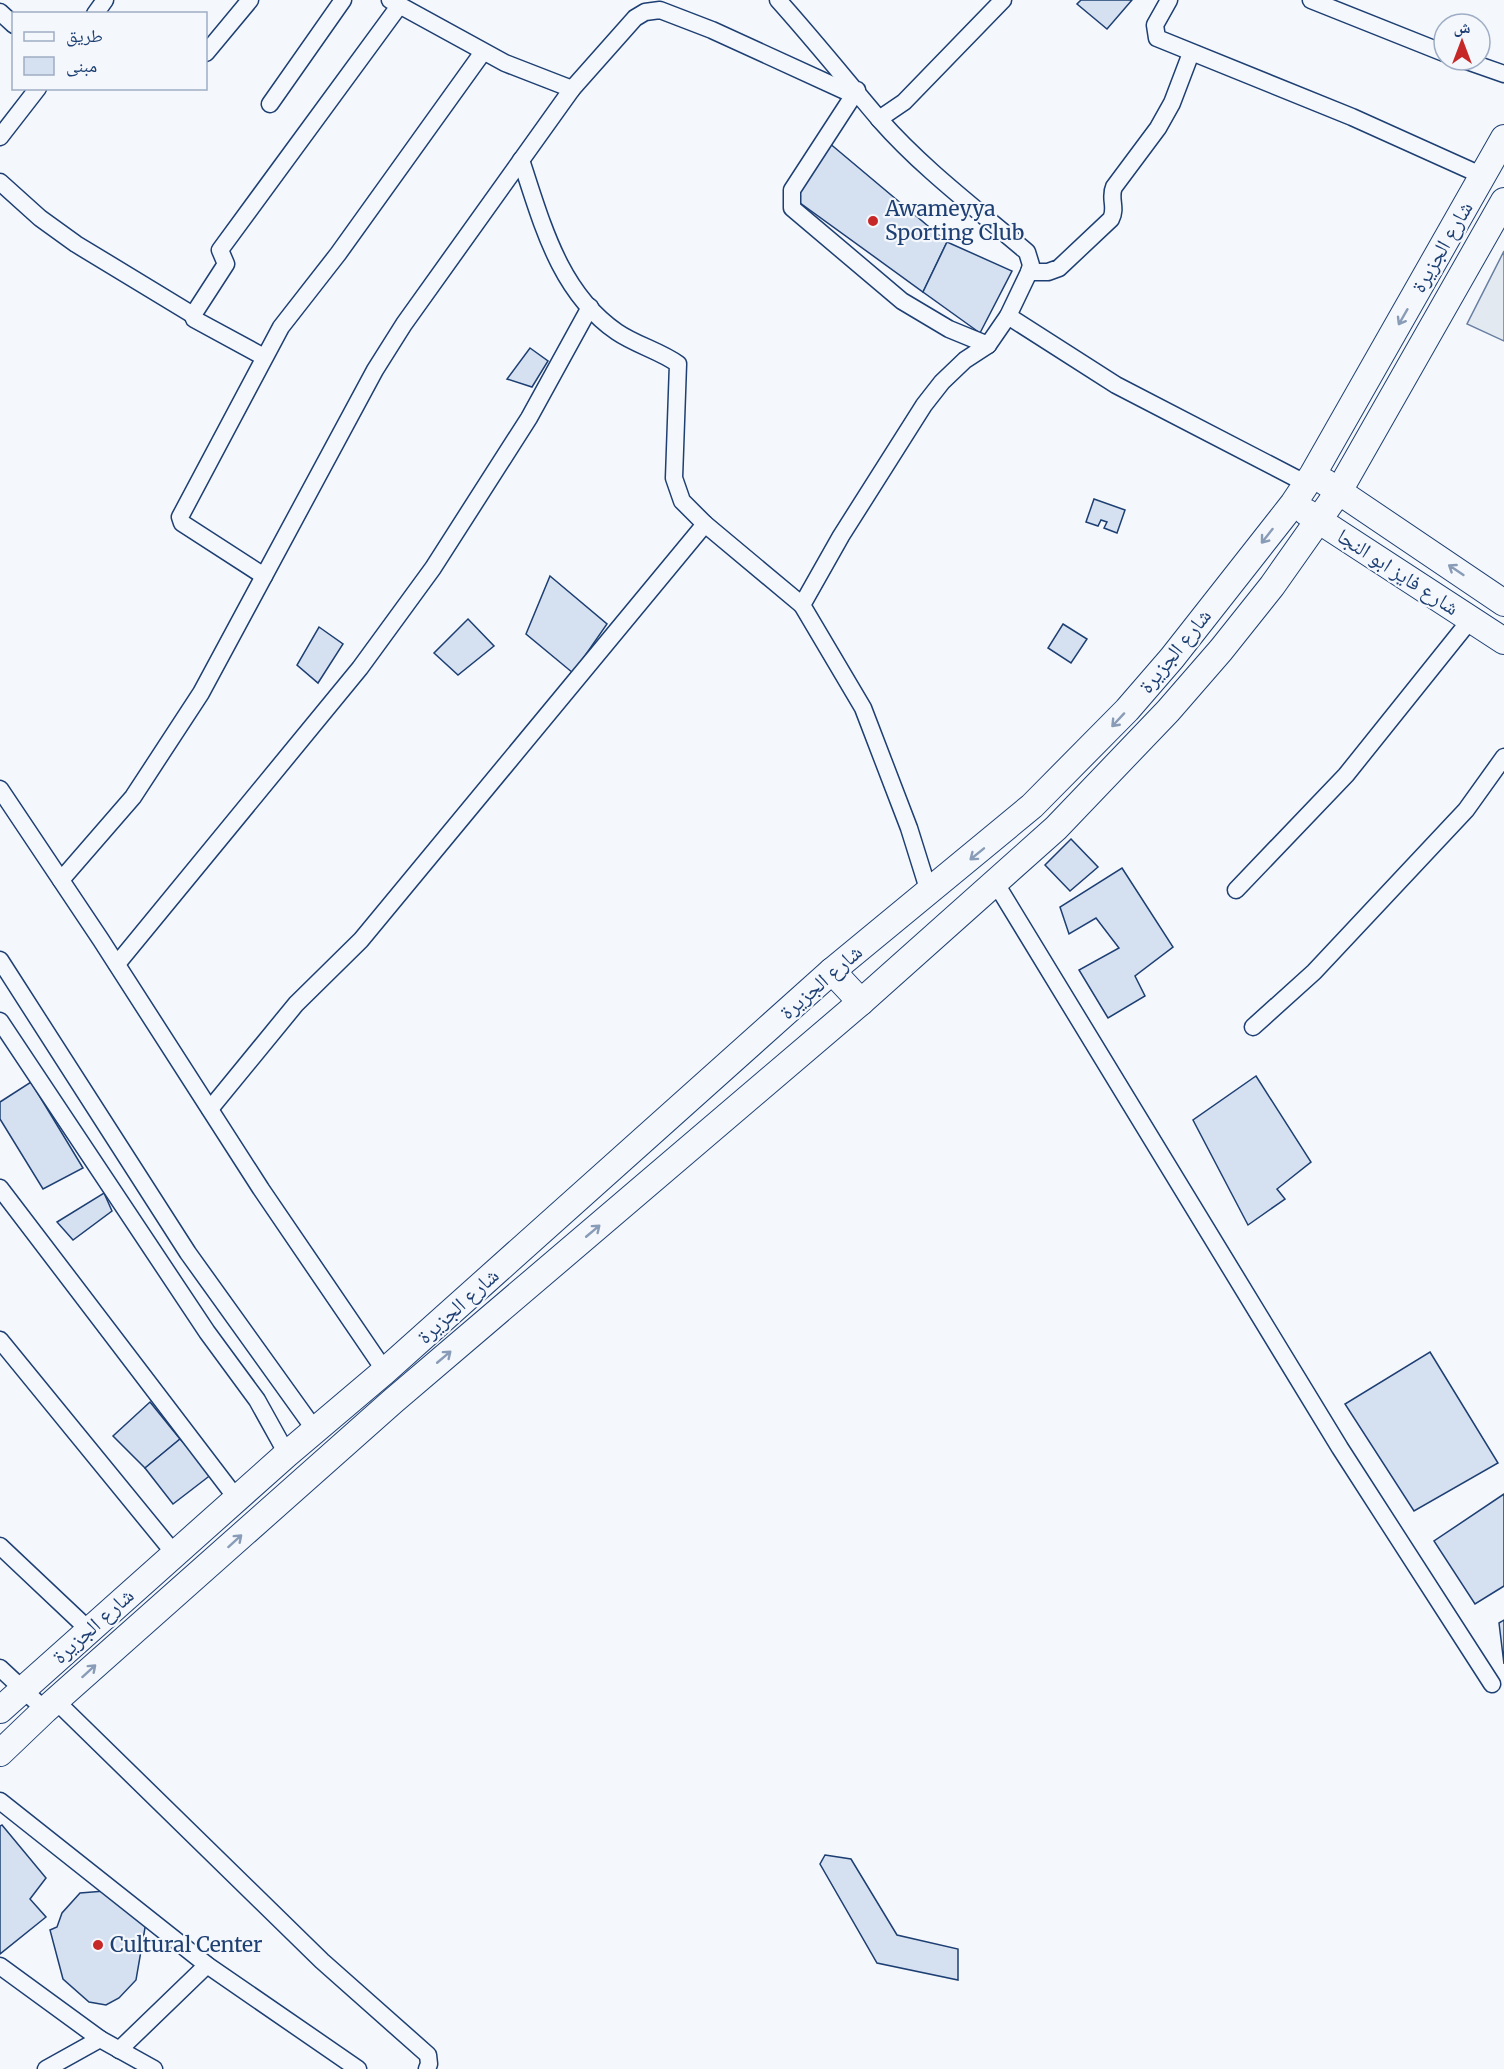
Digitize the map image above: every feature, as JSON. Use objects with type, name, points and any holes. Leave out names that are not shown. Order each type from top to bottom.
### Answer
[{"type":"main road","name":"شارع الجزيرة","points":[[0,1710],[174,1553],[387,1370],[832,971],[1032,806],[1127,710],[1172,658],[1304,487],[1504,138]]},
{"type":"main road","name":"شارع الجزيرة","points":[[0,1753],[393,1401],[861,1002],[1056,828],[1168,711],[1264,596],[1319,521],[1339,491],[1504,201]]},
{"type":"main road","name":"شارع فايز ابو النجا","points":[[1304,487],[1339,491],[1504,603]]},
{"type":"main road","name":"شارع فايز ابو النجا","points":[[1304,487],[1319,521],[1504,641]]},
{"type":"main road","points":[[832,971],[861,1002]]},
{"type":"main road","points":[[387,1370],[416,1381]]},
{"type":"main road","points":[[387,1370],[393,1401]]},
{"type":"street","points":[[207,52],[250,0]]},
{"type":"street","points":[[270,104],[343,0]]},
{"type":"street","points":[[778,0],[879,119],[919,160],[1027,252],[1031,265],[1008,316],[988,345],[965,360],[942,382],[924,405],[903,442],[841,536],[802,605]]},
{"type":"street","points":[[879,119],[904,102],[1003,0]]},
{"type":"street","points":[[1169,0],[1155,25],[1154,31],[1157,38],[1352,117],[1483,176]]},
{"type":"street","points":[[1311,0],[1432,48]]},
{"type":"street","points":[[193,315],[226,264],[220,250],[394,3],[483,52],[572,89]]},
{"type":"street","points":[[61,880],[133,797],[201,693],[381,361],[404,324],[572,89],[635,18],[645,12],[660,10],[712,30],[855,93]]},
{"type":"street","points":[[0,12],[12,23]]},
{"type":"street","points":[[264,576],[179,521],[281,327],[338,254],[483,52]]},
{"type":"street","points":[[1029,272],[1048,272],[1059,268],[1111,219],[1114,211],[1111,198],[1114,187],[1158,128],[1172,103],[1191,53]]},
{"type":"street","points":[[0,137],[36,90]]},
{"type":"street","points":[[855,93],[792,190],[790,197],[792,208],[902,301],[949,329],[988,345]]},
{"type":"street","points":[[521,160],[555,257],[564,275],[590,307],[616,332],[638,346],[678,364],[674,478],[682,501],[705,524],[802,605],[863,708],[909,828],[929,892]]},
{"type":"street","points":[[0,182],[40,218],[76,244],[193,315],[194,319],[264,357]]},
{"type":"street","points":[[117,964],[360,669],[433,568],[529,418],[590,307]]},
{"type":"street","points":[[1008,316],[1116,385],[1304,487]]},
{"type":"street","points":[[210,1110],[296,1004],[361,940],[705,524]]},
{"type":"street","points":[[1236,890],[1346,775],[1471,619]]},
{"type":"street","points":[[1253,1027],[1314,972],[1466,810],[1504,757]]},
{"type":"street","points":[[0,789],[117,964],[210,1110],[387,1370]]},
{"type":"street","points":[[995,882],[1340,1448],[1492,1684]]},
{"type":"street","points":[[0,960],[188,1253],[315,1430]]},
{"type":"street","points":[[0,1022],[207,1332],[257,1400],[287,1454]]},
{"type":"street","points":[[0,1188],[237,1499]]},
{"type":"street","points":[[0,1340],[174,1553]]},
{"type":"street","points":[[0,1546],[89,1630]]},
{"type":"street","points":[[0,1668],[24,1688],[51,1705],[314,1953],[428,2055],[427,2069]]},
{"type":"street","points":[[0,1801],[207,1965],[358,2069]]},
{"type":"street","points":[[119,2050],[207,1965]]},
{"type":"street","points":[[0,1966],[100,2039],[154,2069]]},
{"type":"street","points":[[46,2069],[100,2039]]},
{"type":"shaded area","points":[[1504,251],[1504,341],[1467,324]]},
{"type":"building","points":[[1081,0],[1132,0],[1107,29],[1077,4]]},
{"type":"building","name":"Awameyya Sporting Club","points":[[828,142],[947,242],[923,292],[796,200]]},
{"type":"building","points":[[947,242],[1012,271],[980,333],[923,292]]},
{"type":"building","points":[[530,348],[548,361],[532,387],[507,379]]},
{"type":"building","points":[[1094,499],[1125,510],[1117,533],[1104,528],[1107,522],[1101,520],[1098,526],[1086,522]]},
{"type":"building","points":[[550,576],[607,624],[573,673],[526,634]]},
{"type":"building","points":[[468,619],[494,646],[458,675],[434,653]]},
{"type":"building","points":[[1063,624],[1087,639],[1071,663],[1048,648]]},
{"type":"building","points":[[319,627],[343,644],[318,683],[297,665]]},
{"type":"building","points":[[1071,839],[1098,867],[1070,891],[1045,865]]},
{"type":"building","points":[[1122,868],[1173,947],[1135,976],[1145,996],[1108,1018],[1079,970],[1119,948],[1096,918],[1069,934],[1060,907]]},
{"type":"building","points":[[1256,1076],[1311,1162],[1277,1189],[1285,1199],[1248,1225],[1193,1120]]},
{"type":"building","points":[[31,1082],[83,1168],[43,1189],[0,1119],[0,1102]]},
{"type":"building","points":[[104,1193],[112,1211],[73,1240],[57,1222]]},
{"type":"building","points":[[1430,1352],[1498,1463],[1414,1511],[1345,1404]]},
{"type":"building","points":[[150,1402],[180,1439],[145,1468],[113,1436]]},
{"type":"building","points":[[180,1439],[212,1474],[173,1504],[145,1468]]},
{"type":"building","points":[[1504,1494],[1504,1586],[1475,1604],[1434,1541]]},
{"type":"building","points":[[1504,1620],[1504,1664],[1499,1623]]},
{"type":"building","points":[[2,1825],[46,1878],[30,1899],[46,1917],[0,1954],[0,1826]]},
{"type":"building","points":[[825,1855],[851,1859],[897,1935],[958,1949],[958,1980],[877,1963],[820,1864]]},
{"type":"building","name":"Cultural Center","points":[[105,1891],[146,1922],[136,1980],[119,1998],[106,2005],[89,2002],[63,1979],[50,1930],[57,1927],[62,1913],[80,1893]]},
{"type":"place","name":"Awameyya Sporting Club","points":[[873,221]]},
{"type":"place","name":"Cultural Center","points":[[98,1945]]}]
